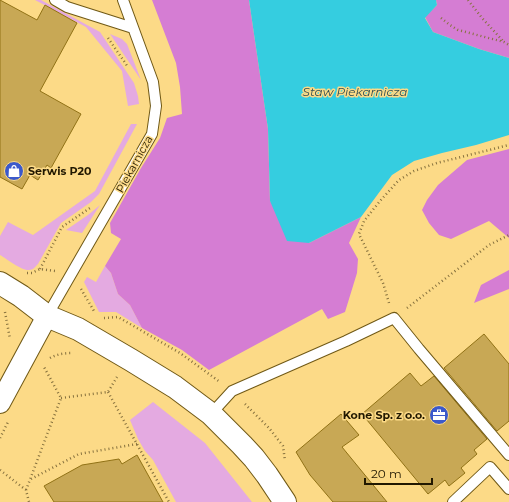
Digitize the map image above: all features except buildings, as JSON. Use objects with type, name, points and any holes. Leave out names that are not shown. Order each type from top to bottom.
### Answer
[{"type":"street","points":[[0,283],[21,296],[47,316],[78,329],[174,387],[210,414],[254,458],[285,502]]},
{"type":"street","points":[[0,403],[47,316]]},
{"type":"lane","points":[[55,0],[67,7],[133,28]]},
{"type":"lane","name":"Piekarnicza","points":[[47,316],[152,134],[156,106],[153,82],[123,0]]},
{"type":"lane","points":[[210,414],[232,391],[346,341],[394,318],[509,455]]},
{"type":"lane","points":[[453,502],[490,468],[509,489]]},
{"type":"path","points":[[468,0],[504,42]]},
{"type":"path","points":[[95,16],[104,32],[129,68]]},
{"type":"path","points":[[441,18],[458,30],[504,42],[509,45]]},
{"type":"path","points":[[383,283],[359,234],[364,221],[399,180],[414,171],[437,163],[509,145]]},
{"type":"path","points":[[40,269],[62,227],[93,205]]},
{"type":"path","points":[[410,306],[490,246],[509,235]]},
{"type":"path","points":[[26,272],[32,273],[40,269],[55,271],[59,274]]},
{"type":"path","points":[[3,307],[10,341]]},
{"type":"path","points":[[47,361],[51,357],[64,353],[77,354]]},
{"type":"path","points":[[42,365],[61,398]]},
{"type":"path","points":[[61,398],[108,392],[118,377],[111,374]]},
{"type":"path","points":[[108,392],[169,502]]},
{"type":"path","points":[[29,502],[26,490],[61,398]]},
{"type":"path","points":[[30,479],[79,454],[137,444]]},
{"type":"path","points":[[0,470],[26,490]]},
{"type":"shaded area","points":[[35,0],[41,0],[100,32],[134,83],[139,104],[128,106],[122,71],[86,27]]},
{"type":"shaded area","points":[[152,0],[249,0],[268,129],[270,201],[309,243],[361,217],[349,243],[358,259],[357,273],[345,312],[328,319],[322,309],[209,370],[182,350],[142,328],[130,305],[118,294],[111,273],[105,266],[121,239],[111,233],[110,223],[160,138],[167,118],[182,114],[176,63]]},
{"type":"shaded area","points":[[436,0],[509,0],[509,58],[433,32],[425,17],[437,5]]},
{"type":"shaded area","points":[[110,34],[122,39],[127,44],[141,80]]},
{"type":"shaded area","points":[[131,124],[137,124],[99,194],[91,202],[61,223],[38,264],[33,269],[22,269],[0,255],[0,236],[8,222],[33,235],[95,191]]},
{"type":"shaded area","points":[[509,149],[509,238],[489,221],[451,239],[439,235],[429,223],[422,210],[438,185],[467,160]]},
{"type":"shaded area","points":[[100,205],[82,233],[66,230],[88,215]]},
{"type":"shaded area","points":[[105,266],[111,273],[118,294],[130,305],[142,328],[116,312],[99,312],[84,282],[87,277],[96,282]]},
{"type":"shaded area","points":[[509,270],[509,289],[474,303],[481,285]]},
{"type":"shaded area","points":[[153,402],[205,443],[252,502],[176,502],[153,460],[145,451],[138,439],[130,420]]},
{"type":"water","name":"Staw Piekarnicza","points":[[249,0],[436,0],[437,5],[425,18],[433,32],[509,58],[509,135],[414,161],[392,175],[361,217],[309,243],[287,241],[270,201],[268,129]]},
{"type":"place","name":"Serwis P20","points":[[14,171]]},
{"type":"place","name":"Kone Sp. z o.o.","points":[[439,415]]}]
